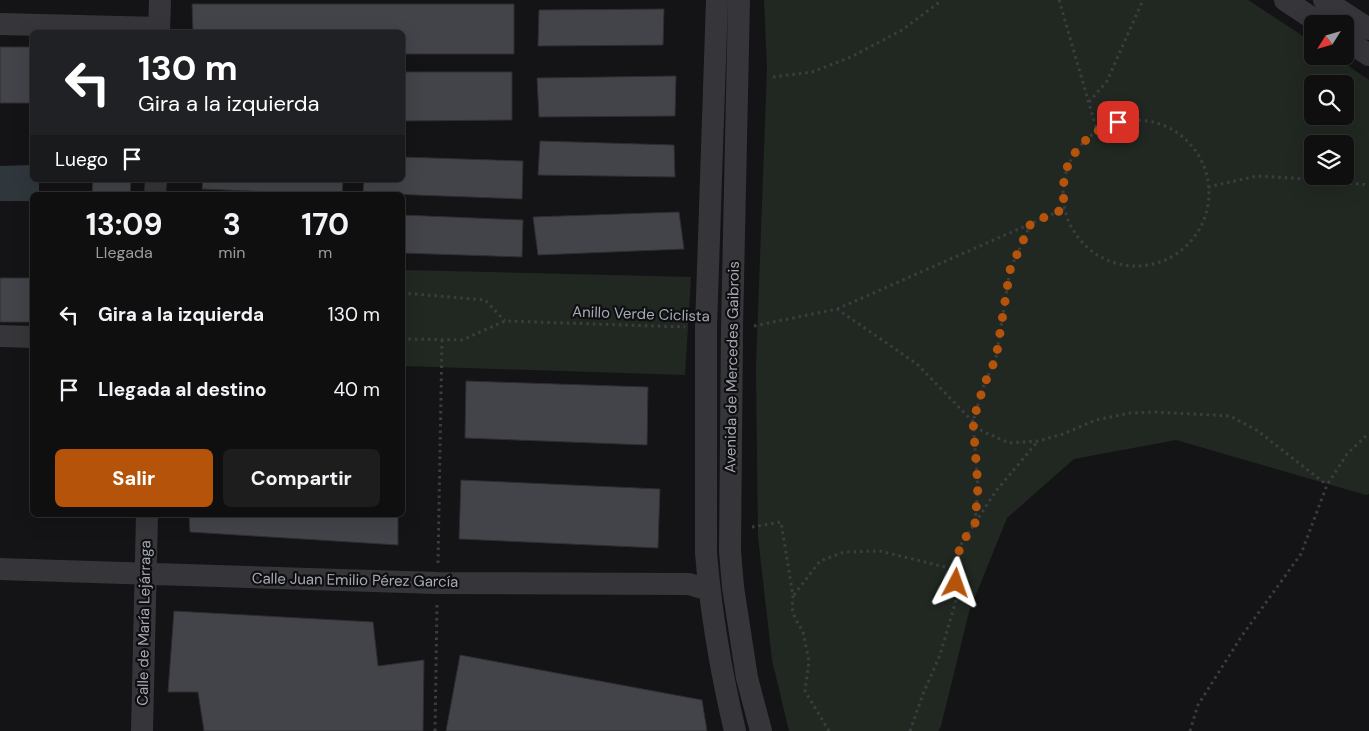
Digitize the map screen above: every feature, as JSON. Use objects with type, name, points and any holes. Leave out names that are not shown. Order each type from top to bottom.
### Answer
[{"type":"street","points":[[0,24],[159,30],[160,0]]},
{"type":"street","name":"Avenida de Mercedes Gaibrois","points":[[717,0],[706,327],[706,553],[709,590],[724,682],[735,731]]},
{"type":"street","name":"Avenida de Mercedes Gaibrois","points":[[739,0],[740,328],[730,551],[733,587],[747,678],[761,731]]},
{"type":"street","points":[[1285,0],[1308,15]]},
{"type":"street","points":[[1324,0],[1369,29]]},
{"type":"street","points":[[1354,45],[1369,55]]},
{"type":"street","points":[[0,336],[30,337]]},
{"type":"street","name":"Calle de María Lejárraga","points":[[142,731],[147,517]]},
{"type":"street","name":"Calle Juan Emilio Pérez García","points":[[0,569],[437,583],[689,584],[709,590]]},
{"type":"path","points":[[773,77],[812,72],[851,57],[902,30],[940,0]]},
{"type":"path","points":[[1059,0],[1097,131]]},
{"type":"path","points":[[1089,102],[1107,81],[1143,0]]},
{"type":"path","points":[[1141,120],[1162,125],[1182,136],[1197,153],[1207,174],[1209,198],[1204,220],[1192,240],[1175,256],[1154,264],[1130,266],[1108,261],[1088,248],[1073,231],[1064,209],[1063,186],[1068,164],[1080,145],[1097,131],[1118,122],[1141,120]]},
{"type":"path","points":[[1208,187],[1257,176],[1369,185]]},
{"type":"path","points":[[740,328],[837,309],[1064,209]]},
{"type":"path","points":[[975,523],[978,487],[973,421],[984,385],[996,358],[1010,270],[1031,223]]},
{"type":"path","points":[[405,293],[485,300],[505,321]]},
{"type":"path","points":[[837,309],[917,364],[982,430],[1009,443],[1038,441],[1063,434],[1096,420],[1130,412],[1230,416],[1258,431],[1327,485]]},
{"type":"path","name":"Anillo Verde Ciclista","points":[[405,339],[462,340],[505,321],[706,327]]},
{"type":"path","points":[[435,731],[442,340]]},
{"type":"path","points":[[1190,731],[1198,705],[1241,637],[1300,554],[1327,485],[1347,454],[1369,433]]},
{"type":"path","points":[[910,731],[943,647],[956,597],[956,570],[960,546],[996,491],[1038,441]]},
{"type":"path","points":[[750,527],[781,522],[793,596],[792,608],[794,618],[803,632],[809,661],[805,691],[828,731]]},
{"type":"path","points":[[793,596],[820,560],[844,552],[880,551],[956,570]]},
{"type":"shaded area","points":[[764,0],[1248,0],[1304,37],[1304,65],[1347,65],[1369,80],[1369,494],[1366,495],[1176,440],[1074,459],[1007,518],[969,612],[941,726],[938,731],[789,731],[772,660],[758,537],[756,367],[767,68]]},
{"type":"shaded area","points":[[30,165],[30,182],[39,182],[39,192],[30,192],[30,201],[0,201],[0,166]]},
{"type":"shaded area","points":[[405,270],[691,277],[685,375],[405,366]]},
{"type":"building","points":[[192,4],[514,4],[514,54],[405,54],[405,30],[193,30]]},
{"type":"building","points":[[664,9],[663,45],[538,46],[539,10]]},
{"type":"building","points":[[0,47],[30,47],[30,103],[0,103]]},
{"type":"building","points":[[405,72],[512,72],[512,120],[405,121]]},
{"type":"building","points":[[676,76],[675,116],[539,117],[537,78]]},
{"type":"building","points":[[540,141],[674,145],[675,177],[538,175]]},
{"type":"building","points":[[405,157],[523,161],[522,199],[405,195],[405,192],[363,192],[364,182],[405,182]]},
{"type":"building","points":[[93,182],[131,182],[130,192],[92,192]]},
{"type":"building","points":[[203,182],[343,182],[342,192],[272,192],[202,189]]},
{"type":"building","points":[[679,212],[684,249],[538,255],[533,217]]},
{"type":"building","points":[[405,215],[523,220],[522,257],[405,253]]},
{"type":"building","points":[[0,278],[30,278],[30,322],[0,322]]},
{"type":"building","points":[[466,381],[648,387],[647,445],[465,438]]},
{"type":"building","points":[[461,480],[660,489],[658,548],[459,539]]},
{"type":"building","points":[[189,517],[398,517],[398,545],[190,532]]},
{"type":"building","points":[[174,611],[373,622],[378,666],[424,660],[423,731],[204,731],[198,692],[168,692]]},
{"type":"building","points":[[460,655],[702,700],[707,731],[446,731]]},
{"type":"route","points":[[956,583],[960,546],[975,523],[978,487],[973,421],[984,385],[996,358],[1010,270],[1031,223],[1064,209],[1063,186],[1068,164],[1080,145],[1097,131],[1118,122]]}]
